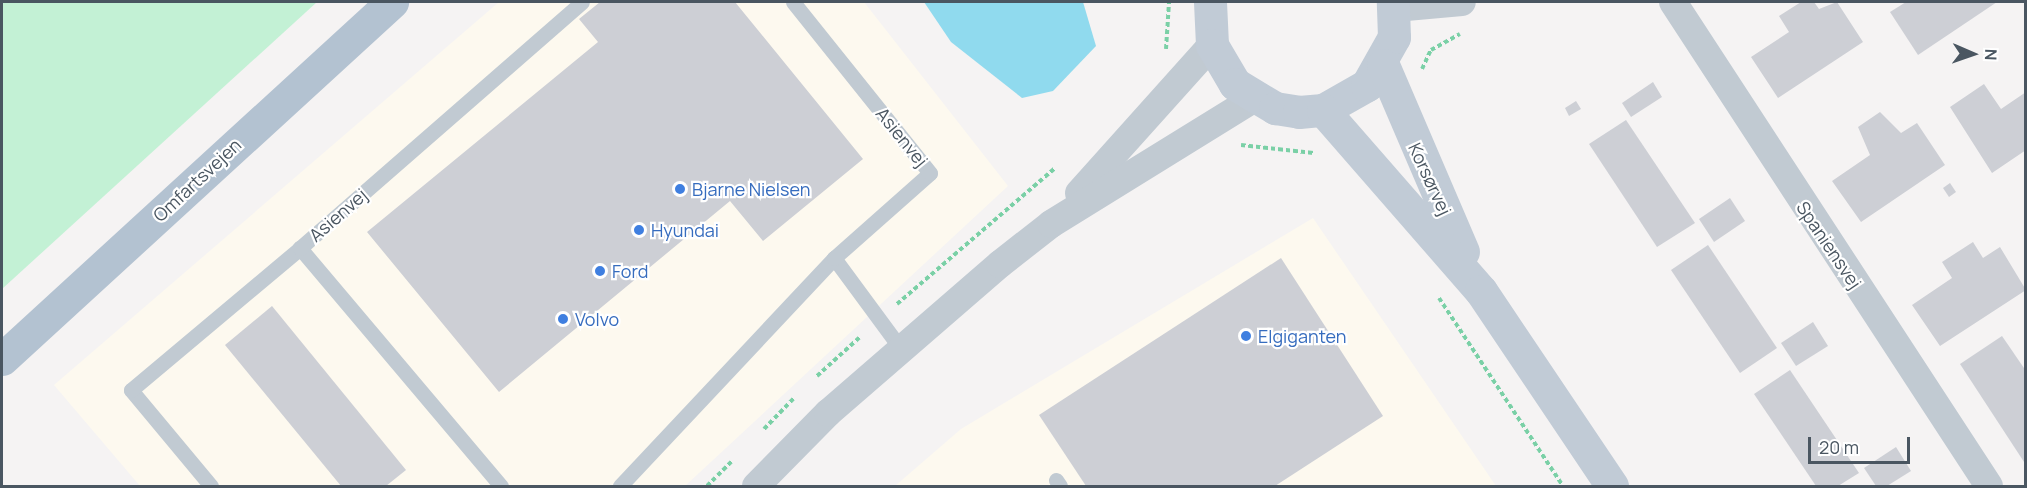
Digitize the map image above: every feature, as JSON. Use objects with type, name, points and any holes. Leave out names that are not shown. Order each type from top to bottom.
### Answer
[{"type":"main road","name":"Omfartsvejen","points":[[2,359],[392,2]]},
{"type":"main road","points":[[1210,2],[1212,45],[1235,84],[1253,99],[1275,108],[1323,110],[1367,86],[1383,65],[1394,37],[1394,4]]},
{"type":"main road","name":"Korsørvej","points":[[1383,65],[1481,291]]},
{"type":"main road","name":"Korsørvej","points":[[1323,110],[1481,291],[1612,486]]},
{"type":"street","points":[[1394,4],[1462,2]]},
{"type":"street","name":"Spaniensvej","points":[[1672,2],[1989,486]]},
{"type":"street","points":[[1051,224],[1212,45]]},
{"type":"street","points":[[756,486],[901,348],[1051,224],[1253,99]]},
{"type":"lane","name":"Asienvej","points":[[501,486],[300,248],[582,2]]},
{"type":"lane","name":"Asienvej","points":[[620,486],[834,258],[930,173],[793,2]]},
{"type":"lane","points":[[211,486],[131,390],[300,248]]},
{"type":"lane","points":[[834,258],[901,348]]},
{"type":"path","points":[[1160,59],[1165,51],[1169,2]]},
{"type":"path","points":[[1237,146],[1261,144],[1320,154]]},
{"type":"path","points":[[814,380],[879,319],[1061,163]]},
{"type":"path","points":[[1433,290],[1563,486]]},
{"type":"path","points":[[756,436],[797,395]]},
{"type":"path","points":[[707,486],[740,453]]},
{"type":"shaded area","points":[[499,2],[864,2],[1008,186],[685,486],[140,486],[54,385]]},
{"type":"shaded area","points":[[1313,218],[1496,486],[895,486],[961,429]]},
{"type":"green space","points":[[2,2],[317,2],[2,289]]},
{"type":"water","points":[[924,2],[1083,2],[1096,46],[1053,91],[1022,98],[951,42]]},
{"type":"building","points":[[600,2],[735,2],[863,159],[763,241],[730,201],[499,392],[367,232],[598,42],[579,19]]},
{"type":"building","points":[[1801,2],[1814,2],[1819,9],[1837,2],[1863,42],[1778,98],[1751,57],[1789,32],[1779,16]]},
{"type":"building","points":[[1906,2],[1997,2],[1918,55],[1890,12]]},
{"type":"building","points":[[1653,82],[1662,97],[1631,117],[1622,103]]},
{"type":"building","points":[[1984,84],[2001,109],[2026,92],[2026,150],[1992,173],[1950,107]]},
{"type":"building","points":[[1576,101],[1581,109],[1569,116],[1565,108]]},
{"type":"building","points":[[1880,112],[1901,133],[1917,123],[1945,165],[1861,222],[1832,181],[1870,155],[1858,127]]},
{"type":"building","points":[[1626,120],[1695,223],[1657,247],[1589,144]]},
{"type":"building","points":[[1950,183],[1956,192],[1949,197],[1943,188]]},
{"type":"building","points":[[1730,198],[1745,221],[1714,242],[1699,219]]},
{"type":"building","points":[[1973,242],[1983,258],[2000,247],[2026,290],[1940,346],[1912,305],[1952,278],[1942,262]]},
{"type":"building","points":[[1708,245],[1777,348],[1740,373],[1671,270]]},
{"type":"building","name":"Elgiganten","points":[[1281,258],[1383,416],[1275,486],[1086,486],[1039,415]]},
{"type":"building","points":[[272,306],[406,470],[386,486],[341,486],[225,345]]},
{"type":"building","points":[[1813,322],[1828,346],[1796,366],[1781,343]]},
{"type":"building","points":[[2002,336],[2026,371],[2026,465],[1960,364]]},
{"type":"building","points":[[1790,370],[1859,473],[1838,486],[1816,486],[1754,394]]},
{"type":"building","points":[[1896,447],[1911,471],[1887,486],[1876,486],[1864,468]]},
{"type":"place","name":"Bjarne Nielsen","points":[[680,189]]},
{"type":"place","name":"Hyundai","points":[[639,230]]},
{"type":"place","name":"Ford","points":[[600,271]]},
{"type":"place","name":"Volvo","points":[[563,319]]},
{"type":"place","name":"Elgiganten","points":[[1246,336]]}]
